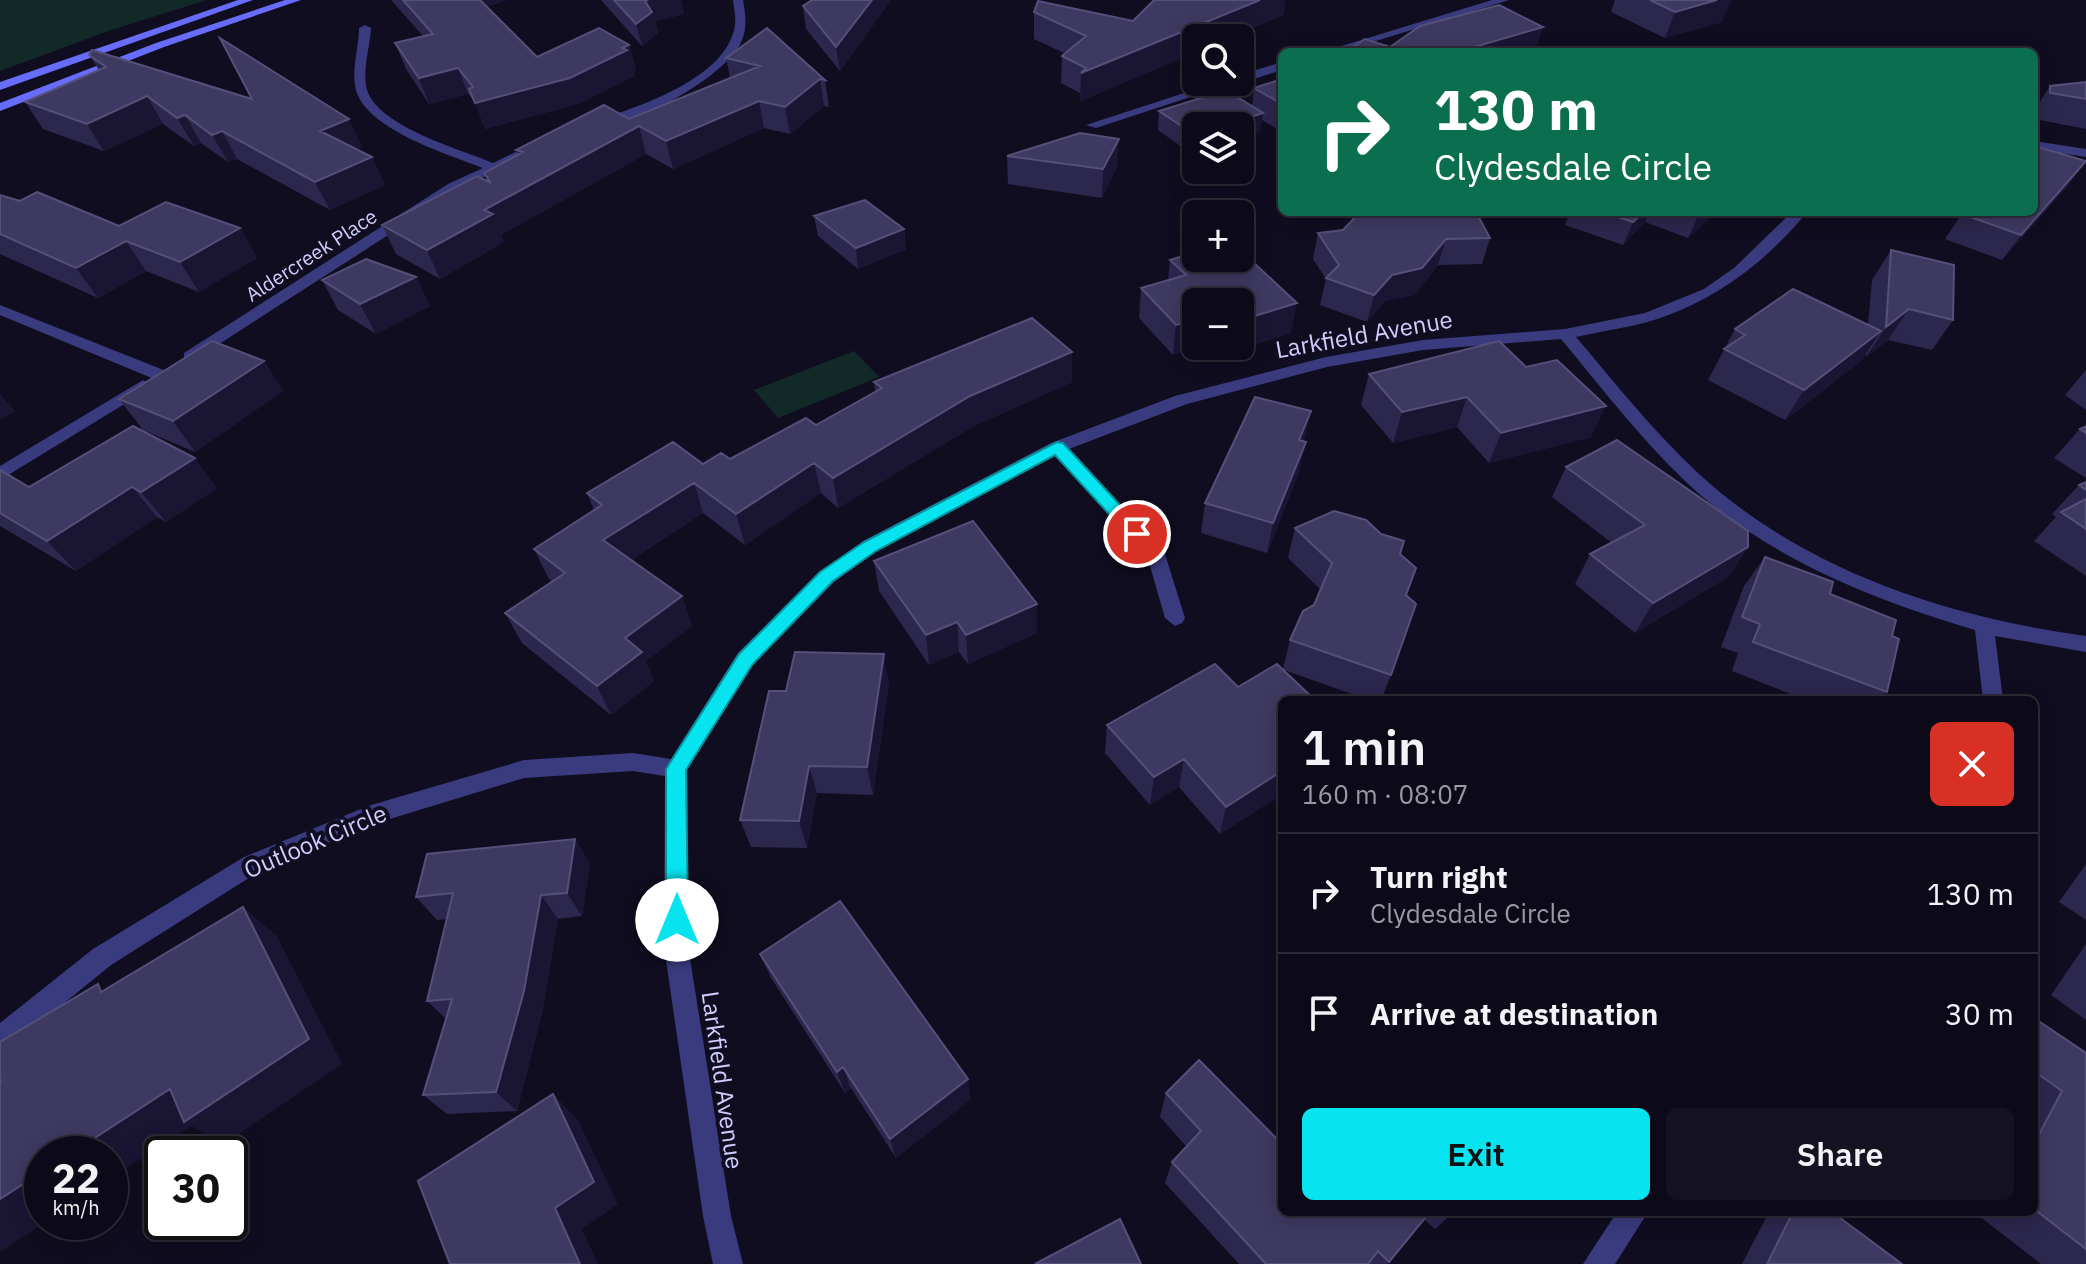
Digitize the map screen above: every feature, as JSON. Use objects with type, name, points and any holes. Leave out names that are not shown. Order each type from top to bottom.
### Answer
[{"type":"main road","points":[[0,86],[248,0]]},
{"type":"main road","points":[[0,107],[147,50],[296,0]]},
{"type":"street","points":[[591,127],[672,96],[705,76],[730,53],[742,33],[743,14],[738,0]]},
{"type":"street","points":[[1342,48],[1504,0]]},
{"type":"street","points":[[365,28],[361,80],[362,92],[370,107],[393,125],[490,166]]},
{"type":"street","points":[[1254,75],[1278,67]]},
{"type":"street","points":[[1092,125],[1185,96]]},
{"type":"street","name":"Aldercreek Place","points":[[0,474],[490,166],[562,137]]},
{"type":"street","points":[[2038,146],[2086,153]]},
{"type":"street","name":"Larkfield Avenue","points":[[728,1264],[717,1216],[676,946],[676,769],[745,659],[827,577],[870,546],[1057,447],[1181,400],[1326,362],[1423,345],[1565,334],[1649,317],[1709,292],[1739,271],[1796,216]]},
{"type":"street","points":[[0,310],[160,375]]},
{"type":"street","points":[[1565,334],[1662,447],[1731,509],[1790,546],[1848,576],[1915,604],[1984,625],[2086,644]]},
{"type":"street","points":[[1057,447],[1157,556],[1175,618]]},
{"type":"street","points":[[1984,625],[1993,696]]},
{"type":"street","name":"Outlook Circle","points":[[0,1039],[102,957],[252,864],[376,813],[524,769],[595,762],[633,762],[676,769]]},
{"type":"street","points":[[1598,1264],[1631,1216]]},
{"type":"green space","points":[[0,0],[207,0],[111,30],[0,71]]},
{"type":"green space","points":[[854,351],[879,377],[778,418],[754,390]]},
{"type":"building","points":[[403,0],[480,0],[537,57],[599,28],[629,45],[622,48],[627,50],[570,78],[475,103],[469,89],[473,87],[458,68],[419,78],[395,43],[433,34]]},
{"type":"building","points":[[614,0],[648,0],[645,1],[652,12],[636,24]]},
{"type":"building","points":[[812,0],[872,0],[836,47],[803,6]]},
{"type":"building","points":[[1154,0],[1260,0],[1201,24],[1182,24],[1182,32],[1081,73],[1086,68],[1062,56],[1086,36],[1034,12],[1038,1],[1133,21]]},
{"type":"building","points":[[1650,0],[1717,0],[1675,12]]},
{"type":"building","points":[[1499,5],[1543,27],[1471,48],[1352,48],[1365,39],[1390,47],[1420,26]]},
{"type":"building","points":[[767,28],[825,80],[820,79],[785,107],[759,101],[666,141],[639,126],[484,210],[493,214],[427,250],[382,225],[477,176],[491,183],[484,173],[523,152],[516,150],[604,105],[629,119],[760,66],[726,58]]},
{"type":"building","points":[[220,38],[349,119],[320,131],[372,157],[315,182],[222,131],[212,135],[185,115],[177,118],[147,96],[87,124],[25,102],[106,67],[89,55],[92,50],[252,99]]},
{"type":"building","points":[[1278,80],[1278,102],[1254,88]]},
{"type":"building","points":[[2086,82],[2086,99],[2050,93],[2050,86]]},
{"type":"building","points":[[1207,96],[1236,96],[1263,113],[1254,116],[1254,112],[1182,112],[1182,126],[1159,111]]},
{"type":"building","points":[[1080,133],[1119,139],[1103,169],[1007,156]]},
{"type":"building","points":[[2038,147],[2086,161],[2038,216]]},
{"type":"building","points":[[37,192],[119,226],[166,202],[240,228],[180,262],[126,241],[76,268],[0,234],[0,195],[20,201]]},
{"type":"building","points":[[865,200],[904,229],[856,248],[814,216]]},
{"type":"building","points":[[1356,216],[1478,216],[1490,238],[1446,239],[1422,268],[1392,275],[1374,295],[1326,278],[1339,265],[1318,233],[1343,230]]},
{"type":"building","points":[[1616,216],[1639,216],[1633,222]]},
{"type":"building","points":[[1968,216],[2038,216],[2021,235]]},
{"type":"building","points":[[1891,250],[1954,265],[1953,320],[1909,309],[1886,327]]},
{"type":"building","points":[[1182,256],[1182,271],[1170,260]]},
{"type":"building","points":[[366,259],[416,277],[360,304],[322,280]]},
{"type":"building","points":[[1254,263],[1297,303],[1254,316],[1254,288],[1182,288],[1182,324],[1176,325],[1141,288],[1186,275],[1183,272],[1254,272]]},
{"type":"building","points":[[1793,289],[1881,331],[1804,390],[1724,349],[1745,335],[1735,329]]},
{"type":"building","points":[[1032,318],[1072,352],[970,396],[833,478],[814,463],[736,514],[694,483],[603,540],[682,596],[625,638],[642,652],[597,686],[505,613],[565,573],[534,549],[602,505],[587,493],[673,442],[703,464],[721,453],[730,459],[806,418],[816,425],[882,388],[874,382]]},
{"type":"building","points":[[212,341],[264,361],[173,421],[119,399]]},
{"type":"building","points":[[1499,341],[1526,367],[1557,360],[1606,406],[1501,433],[1467,397],[1402,412],[1369,374]]},
{"type":"building","points":[[1255,397],[1311,411],[1299,440],[1306,442],[1273,523],[1205,503]]},
{"type":"building","points":[[133,426],[195,458],[141,492],[132,487],[47,541],[0,513],[0,470],[29,487]]},
{"type":"building","points":[[1617,440],[1748,531],[1748,547],[1653,603],[1590,554],[1645,525],[1566,467]]},
{"type":"building","points":[[2086,499],[2086,529],[2061,512]]},
{"type":"building","points":[[1334,511],[1366,520],[1381,534],[1404,541],[1400,554],[1416,568],[1406,595],[1416,604],[1391,675],[1290,640],[1303,611],[1314,605],[1332,563],[1295,528]]},
{"type":"building","points":[[973,521],[1037,604],[966,635],[957,622],[926,635],[874,561]]},
{"type":"building","points":[[1765,557],[1833,582],[1830,594],[1896,620],[1892,636],[1899,639],[1887,692],[1753,642],[1760,624],[1742,617]]},
{"type":"building","points":[[795,652],[884,654],[867,767],[809,766],[799,821],[740,820],[769,691],[786,691]]},
{"type":"building","points":[[1215,664],[1238,687],[1277,664],[1311,696],[1278,696],[1278,774],[1226,807],[1184,759],[1154,777],[1107,725]]},
{"type":"building","points":[[575,839],[567,893],[541,895],[524,991],[496,1092],[423,1095],[452,999],[427,1001],[453,893],[416,897],[427,854]]},
{"type":"building","points":[[840,901],[968,1079],[890,1139],[843,1067],[837,1072],[760,954]]},
{"type":"building","points":[[243,907],[309,1039],[184,1122],[170,1089],[98,1136],[24,1136],[24,1184],[0,1199],[0,1042],[98,984],[101,992]]},
{"type":"building","points":[[2038,1021],[2086,1053],[2086,1249],[2038,1212],[2038,1136],[2062,1091],[2038,1074]]},
{"type":"building","points":[[1199,1060],[1278,1140],[1278,1216],[1427,1216],[1389,1262],[1378,1251],[1368,1264],[1266,1264],[1172,1162],[1201,1131],[1166,1093]]},
{"type":"building","points":[[553,1094],[594,1182],[555,1208],[580,1264],[450,1264],[418,1181]]},
{"type":"building","points":[[1791,1216],[1837,1216],[1902,1264],[1767,1264]]},
{"type":"building","points":[[1120,1219],[1141,1264],[1035,1264]]},
{"type":"route","points":[[677,920],[676,769],[745,659],[827,577],[870,546],[1057,447],[1137,534]]}]
